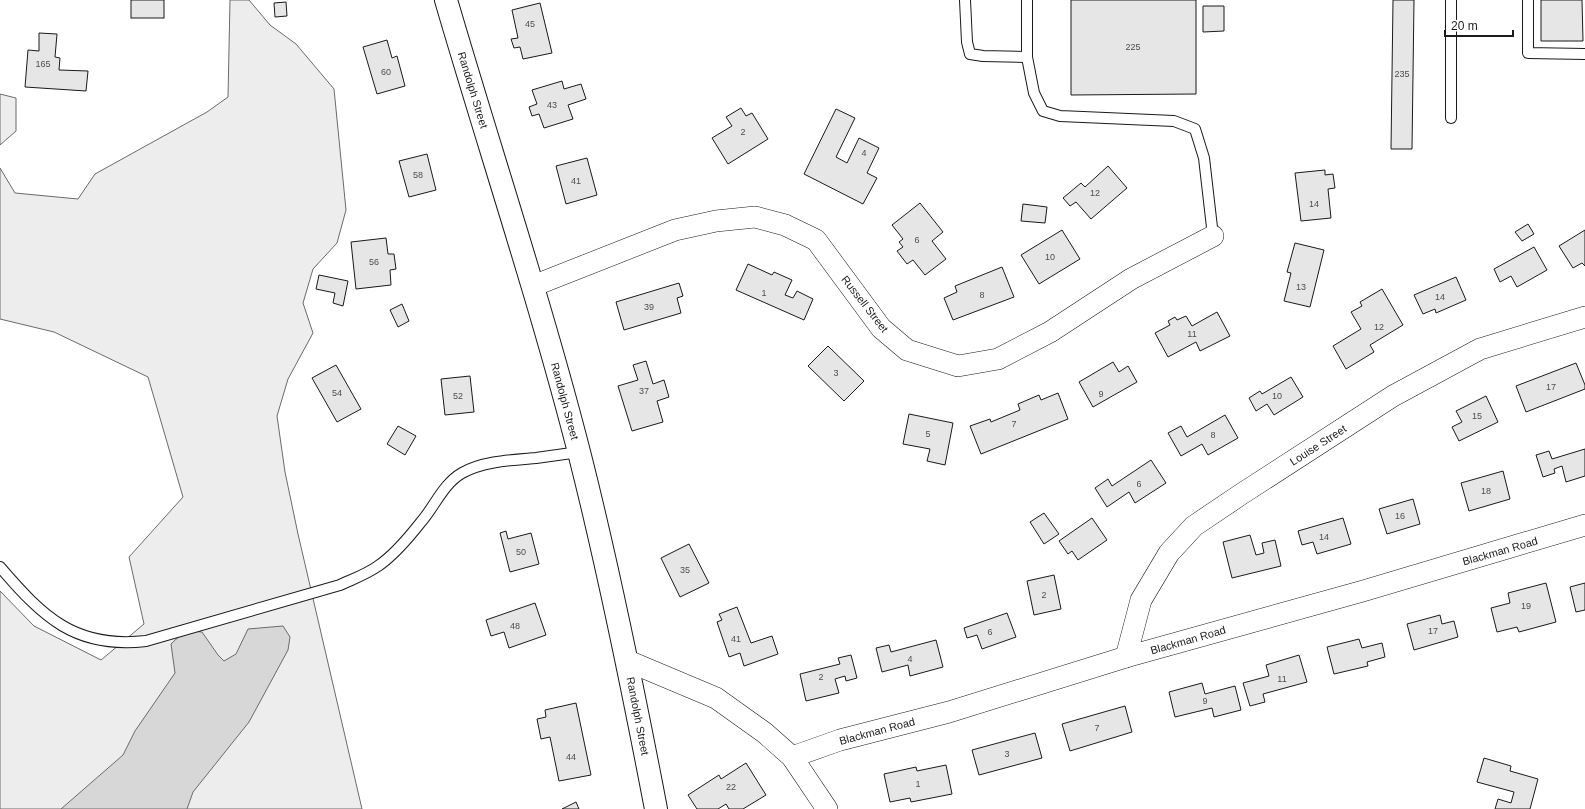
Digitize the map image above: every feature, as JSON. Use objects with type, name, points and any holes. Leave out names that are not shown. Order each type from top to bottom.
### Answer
[{"type":"main road","name":"Randolph Street","points":[[446,0],[533,286],[579,452],[628,661],[656,809]]},
{"type":"street","name":"Russell Street","points":[[533,286],[675,230],[716,221],[755,217],[784,225],[816,240],[881,328],[907,350],[958,366],[998,359],[1050,332],[1131,279],[1213,236]]},
{"type":"street","name":"Louise Street","points":[[1126,657],[1141,600],[1169,553],[1194,526],[1393,396],[1473,353],[1487,347],[1585,317]]},
{"type":"street","name":"Blackman Road","points":[[792,757],[840,740],[949,712],[1126,657],[1363,591],[1585,525]]},
{"type":"street","points":[[628,661],[716,698],[765,733],[792,757],[827,809]]},
{"type":"lane","points":[[965,0],[967,42],[970,54],[1027,58]]},
{"type":"lane","points":[[1026,0],[1027,58],[1034,93],[1043,111],[1060,116],[1174,121],[1195,129],[1204,158],[1213,236]]},
{"type":"lane","points":[[1451,0],[1452,118]]},
{"type":"lane","points":[[1528,0],[1528,53],[1585,54]]},
{"type":"lane","points":[[0,567],[37,608],[70,630],[95,640],[126,643],[146,641],[340,585],[366,573],[379,565],[392,554],[422,522],[448,485],[461,474],[470,470],[486,465],[519,459],[579,452]]},
{"type":"shaded area","points":[[230,0],[249,0],[270,25],[296,44],[334,89],[346,210],[337,243],[313,269],[303,303],[313,333],[288,379],[277,416],[285,472],[298,534],[362,809],[0,809],[0,591],[34,626],[101,660],[144,624],[129,557],[183,497],[148,377],[54,332],[0,319],[0,168],[15,193],[78,199],[95,174],[207,112],[228,97]]},
{"type":"shaded area","points":[[0,94],[16,98],[16,131],[0,145]]},
{"type":"shaded area","points":[[283,626],[290,637],[288,650],[249,722],[193,792],[187,809],[61,809],[123,755],[135,731],[175,673],[171,644],[178,637],[192,631],[202,632],[224,661],[236,654],[248,629]]},
{"type":"building","points":[[131,0],[164,0],[164,18],[131,18]]},
{"type":"building","points":[[1071,0],[1196,0],[1196,94],[1071,95]]},
{"type":"building","points":[[1393,0],[1414,0],[1412,149],[1391,149]]},
{"type":"building","points":[[1541,0],[1582,0],[1583,41],[1541,41]]},
{"type":"building","points":[[286,2],[287,16],[275,17],[274,3]]},
{"type":"building","points":[[540,3],[552,53],[523,59],[520,47],[514,48],[511,39],[518,38],[512,10]]},
{"type":"building","points":[[1203,6],[1224,6],[1224,31],[1203,32]]},
{"type":"building","points":[[39,33],[57,34],[55,57],[60,58],[59,70],[88,71],[86,91],[25,87],[28,50],[39,51]]},
{"type":"building","points":[[387,40],[392,58],[397,56],[405,86],[377,94],[363,47]]},
{"type":"building","points":[[562,81],[564,89],[581,84],[586,99],[568,105],[573,119],[544,128],[539,114],[532,116],[529,107],[537,104],[532,90]]},
{"type":"building","points":[[741,108],[746,116],[752,113],[768,139],[728,164],[712,138],[732,126],[726,117]]},
{"type":"building","points":[[836,109],[855,118],[836,157],[847,163],[859,138],[879,148],[867,173],[877,178],[863,204],[804,174]]},
{"type":"building","points":[[427,154],[436,190],[409,197],[399,161]]},
{"type":"building","points":[[587,158],[597,195],[566,204],[556,166]]},
{"type":"building","points":[[1108,166],[1127,188],[1091,219],[1076,202],[1070,206],[1063,198],[1081,183],[1085,187]]},
{"type":"building","points":[[1325,170],[1325,175],[1333,174],[1335,188],[1328,189],[1331,218],[1301,221],[1295,173]]},
{"type":"building","points":[[920,203],[943,232],[932,241],[946,259],[925,275],[913,260],[907,264],[897,251],[903,247],[899,242],[903,239],[892,225]]},
{"type":"building","points":[[1023,204],[1047,207],[1045,223],[1021,221]]},
{"type":"building","points":[[1528,224],[1534,234],[1522,241],[1515,232]]},
{"type":"building","points":[[1062,230],[1080,259],[1039,284],[1021,255]]},
{"type":"building","points":[[1585,230],[1585,266],[1582,263],[1573,268],[1559,246]]},
{"type":"building","points":[[386,238],[388,254],[394,254],[396,269],[390,270],[391,285],[356,289],[351,242]]},
{"type":"building","points":[[1295,243],[1324,250],[1310,307],[1284,301],[1291,273],[1287,272]]},
{"type":"building","points":[[1534,247],[1547,270],[1517,287],[1511,276],[1500,282],[1494,269]]},
{"type":"building","points":[[748,264],[772,275],[774,272],[792,280],[785,295],[793,298],[797,291],[813,299],[804,320],[736,290]]},
{"type":"building","points":[[1002,267],[1014,297],[953,320],[944,298],[957,292],[955,286]]},
{"type":"building","points":[[319,275],[348,281],[343,306],[333,303],[335,293],[316,289]]},
{"type":"building","points":[[1456,277],[1466,300],[1436,313],[1435,309],[1423,314],[1414,295]]},
{"type":"building","points":[[679,283],[683,296],[677,298],[681,313],[624,330],[616,302]]},
{"type":"building","points":[[1382,289],[1403,325],[1370,345],[1374,352],[1346,369],[1333,346],[1361,329],[1351,312],[1362,306],[1360,302]]},
{"type":"building","points":[[402,304],[409,321],[398,327],[390,310]]},
{"type":"building","points":[[1217,312],[1230,336],[1200,351],[1196,342],[1168,357],[1155,333],[1170,325],[1168,321],[1175,317],[1177,320],[1186,316],[1192,326]]},
{"type":"building","points":[[828,346],[864,381],[844,401],[808,366]]},
{"type":"building","points":[[646,361],[653,384],[664,380],[669,397],[657,401],[663,422],[632,431],[618,386],[638,380],[633,365]]},
{"type":"building","points":[[1113,362],[1119,372],[1128,366],[1137,382],[1093,407],[1079,382]]},
{"type":"building","points":[[1576,363],[1585,385],[1585,389],[1526,412],[1516,386]]},
{"type":"building","points":[[336,365],[361,409],[337,422],[312,378]]},
{"type":"building","points":[[470,376],[474,412],[445,415],[441,379]]},
{"type":"building","points":[[1291,377],[1303,397],[1274,415],[1267,404],[1256,411],[1249,398],[1260,391],[1262,394]]},
{"type":"building","points":[[1058,393],[1068,419],[981,454],[970,426],[990,419],[991,422],[1020,410],[1018,404],[1039,395],[1041,400]]},
{"type":"building","points":[[1486,396],[1498,422],[1459,441],[1452,427],[1462,422],[1456,411]]},
{"type":"building","points":[[909,414],[953,423],[945,465],[927,461],[930,449],[903,444]]},
{"type":"building","points":[[1225,415],[1238,438],[1208,455],[1202,444],[1181,456],[1168,433],[1181,426],[1187,437]]},
{"type":"building","points":[[398,426],[416,436],[405,455],[387,444]]},
{"type":"building","points":[[1585,449],[1585,476],[1566,482],[1562,466],[1554,469],[1555,473],[1543,477],[1536,455],[1549,451],[1552,459]]},
{"type":"building","points":[[1151,460],[1166,483],[1135,503],[1129,492],[1107,507],[1095,488],[1108,479],[1112,486]]},
{"type":"building","points":[[1503,471],[1510,499],[1469,511],[1461,483]]},
{"type":"building","points":[[1413,499],[1420,524],[1387,534],[1379,509]]},
{"type":"building","points":[[1044,513],[1059,534],[1044,544],[1030,522]]},
{"type":"building","points":[[1092,518],[1107,540],[1078,560],[1072,551],[1068,554],[1059,541]]},
{"type":"building","points":[[1343,518],[1351,544],[1317,554],[1313,542],[1302,545],[1298,531]]},
{"type":"building","points":[[506,531],[508,539],[531,533],[539,564],[510,572],[500,533]]},
{"type":"building","points":[[1250,535],[1256,555],[1264,553],[1262,543],[1275,540],[1281,566],[1232,578],[1223,542]]},
{"type":"building","points":[[689,544],[709,583],[680,597],[661,558]]},
{"type":"building","points":[[1054,575],[1061,609],[1034,615],[1027,581]]},
{"type":"building","points":[[1546,583],[1556,622],[1519,632],[1517,627],[1497,632],[1491,608],[1510,603],[1508,593]]},
{"type":"building","points":[[1585,583],[1585,610],[1576,612],[1570,587]]},
{"type":"building","points":[[535,603],[546,635],[509,648],[504,632],[491,636],[486,620]]},
{"type":"building","points":[[737,607],[751,643],[772,636],[778,654],[744,666],[740,653],[729,657],[717,622],[722,620],[719,614]]},
{"type":"building","points":[[1007,613],[1016,637],[982,649],[977,635],[967,638],[964,628]]},
{"type":"building","points":[[1440,615],[1442,624],[1454,621],[1458,637],[1414,650],[1407,624]]},
{"type":"building","points":[[1359,639],[1362,648],[1382,643],[1385,657],[1367,662],[1368,666],[1334,674],[1327,647]]},
{"type":"building","points":[[936,640],[943,667],[910,676],[908,665],[882,672],[876,648],[889,645],[891,652]]},
{"type":"building","points":[[851,655],[857,678],[846,681],[845,676],[835,679],[839,693],[806,701],[800,674],[840,664],[838,658]]},
{"type":"building","points":[[1299,655],[1307,682],[1263,694],[1265,702],[1250,706],[1243,683],[1269,676],[1266,665]]},
{"type":"building","points":[[1202,683],[1205,694],[1235,686],[1241,710],[1214,717],[1212,708],[1175,717],[1169,692]]},
{"type":"building","points":[[576,703],[591,775],[559,781],[550,737],[541,739],[537,719],[546,717],[545,710]]},
{"type":"building","points":[[1125,706],[1132,732],[1070,751],[1062,724]]},
{"type":"building","points":[[1035,733],[1042,758],[979,775],[972,750]]},
{"type":"building","points":[[1484,758],[1511,766],[1510,771],[1538,779],[1530,809],[1495,809],[1498,799],[1511,803],[1514,792],[1477,782]]},
{"type":"building","points":[[746,763],[766,795],[743,809],[729,809],[726,804],[718,809],[697,809],[688,795],[719,775],[721,779]]},
{"type":"building","points":[[946,765],[952,794],[911,802],[910,798],[890,802],[884,774],[916,767],[917,771]]},
{"type":"building","points":[[576,802],[579,809],[562,809]]}]
